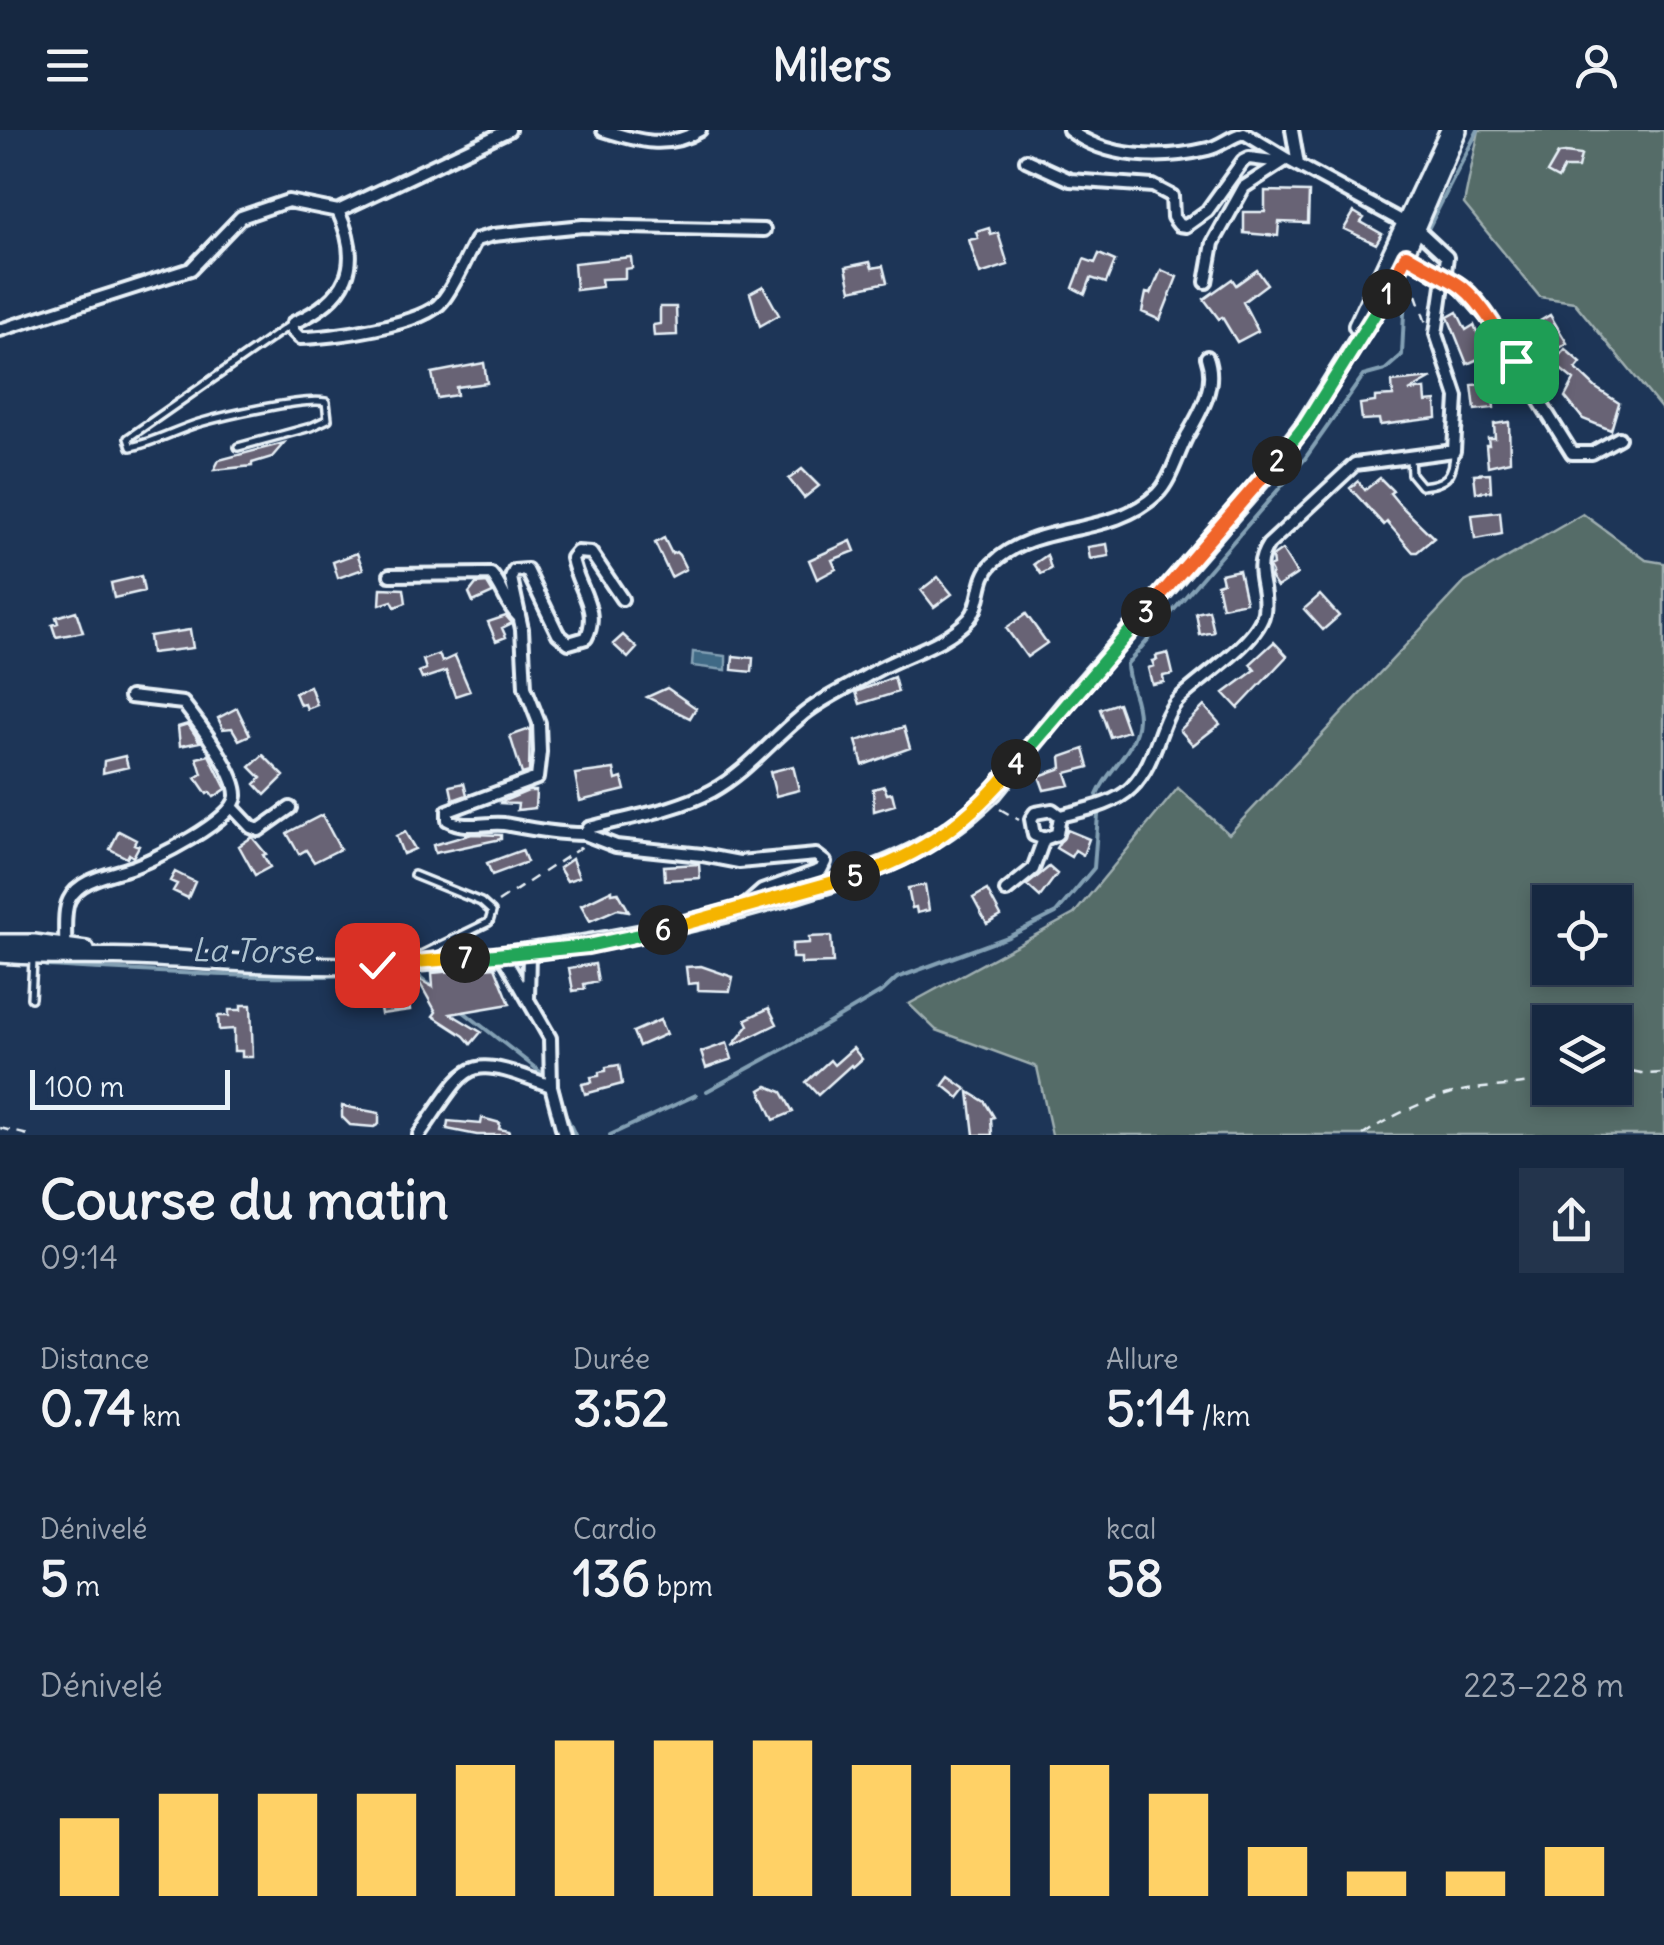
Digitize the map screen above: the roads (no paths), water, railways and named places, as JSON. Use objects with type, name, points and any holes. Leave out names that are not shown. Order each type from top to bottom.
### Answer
[{"type":"main road","points":[[1332,380],[1410,261],[1450,130]]},
{"type":"main road","points":[[0,944],[135,957],[285,965],[505,956],[588,946],[739,911],[867,873],[915,854],[957,826],[987,799],[1306,424],[1417,231],[1458,130]]},
{"type":"main road","points":[[0,954],[65,946],[135,957]]},
{"type":"street","points":[[0,330],[191,269],[242,217],[288,201],[338,211],[509,130]]},
{"type":"street","points":[[603,130],[645,143],[666,144],[700,130]]},
{"type":"street","points":[[1060,816],[1129,791],[1150,764],[1174,704],[1254,632],[1264,612],[1259,559],[1268,545],[1355,464],[1454,451],[1456,397],[1436,334],[1447,257],[1417,231],[1289,162],[1244,133],[1208,149],[1128,154],[1096,146],[1069,130]]},
{"type":"street","points":[[1289,162],[1292,130]]},
{"type":"street","points":[[1026,160],[1070,180],[1164,190],[1172,196],[1172,217],[1186,226],[1207,211],[1242,161],[1249,158],[1289,162]]},
{"type":"street","points":[[1206,282],[1214,243],[1244,187],[1289,162]]},
{"type":"street","points":[[338,211],[350,236],[350,268],[342,290],[293,323],[293,331],[300,338],[321,338],[423,316],[441,304],[476,240],[492,235],[583,226],[764,230]]},
{"type":"street","points":[[1410,261],[1458,284],[1487,317],[1572,453],[1592,453],[1618,438]]},
{"type":"street","points":[[589,837],[589,828],[684,804],[714,790],[801,715],[874,671],[960,627],[972,615],[990,566],[1019,544],[1098,524],[1140,508],[1161,491],[1203,406],[1212,370],[1207,357]]},
{"type":"street","points":[[622,599],[599,561],[583,550],[572,558],[592,617],[586,638],[578,642],[564,640],[530,576],[522,569],[514,571],[526,663],[525,687],[539,723],[537,778],[458,806],[448,811],[448,820],[460,825],[500,824],[589,837],[616,846],[739,862],[816,855],[825,862],[820,870],[762,891],[739,911]]},
{"type":"street","points":[[390,575],[492,574],[518,616]]},
{"type":"street","points":[[65,946],[68,901],[77,890],[88,882],[146,863],[186,841],[233,808],[236,799],[234,779],[183,703],[130,697]]},
{"type":"street","points":[[233,808],[259,830],[290,808]]},
{"type":"street","points":[[1052,810],[1060,816],[1057,834],[1044,839],[1034,835],[1031,825],[1035,813],[1052,810]]},
{"type":"street","points":[[1006,891],[1032,869],[1044,839]]},
{"type":"street","points":[[528,1001],[529,953]]},
{"type":"street","points":[[505,956],[550,1038],[551,1086],[564,1135]]},
{"type":"street","points":[[419,1135],[458,1080],[478,1065],[497,1066],[551,1086]]},
{"type":"lane","points":[[238,447],[328,419],[326,402],[282,404],[199,423],[131,447],[128,438],[293,323]]},
{"type":"lane","points":[[1410,458],[1411,474],[1421,486],[1437,485],[1449,478],[1454,469],[1454,451]]},
{"type":"lane","points":[[409,962],[489,922],[492,912],[481,902],[414,875]]},
{"type":"lane","points":[[30,998],[34,949]]},
{"type":"water","points":[[693,652],[726,656],[726,670],[692,666]]},
{"type":"waterway","points":[[1429,227],[1478,130]]},
{"type":"waterway","points":[[1097,795],[1133,741],[1136,730],[1138,712],[1127,664],[1304,460],[1363,376],[1385,370],[1402,355],[1405,292]]},
{"type":"waterway","points":[[707,1091],[883,991],[897,978],[1008,937],[1056,913],[1094,868],[1098,815]]},
{"type":"waterway","name":"La Torse","points":[[46,966],[275,976],[413,971],[433,988]]},
{"type":"waterway","name":"La Torse","points":[[460,1009],[543,1074]]},
{"type":"waterway","points":[[557,1081],[563,1109],[575,1135]]},
{"type":"waterway","points":[[610,1135],[696,1095]]}]
